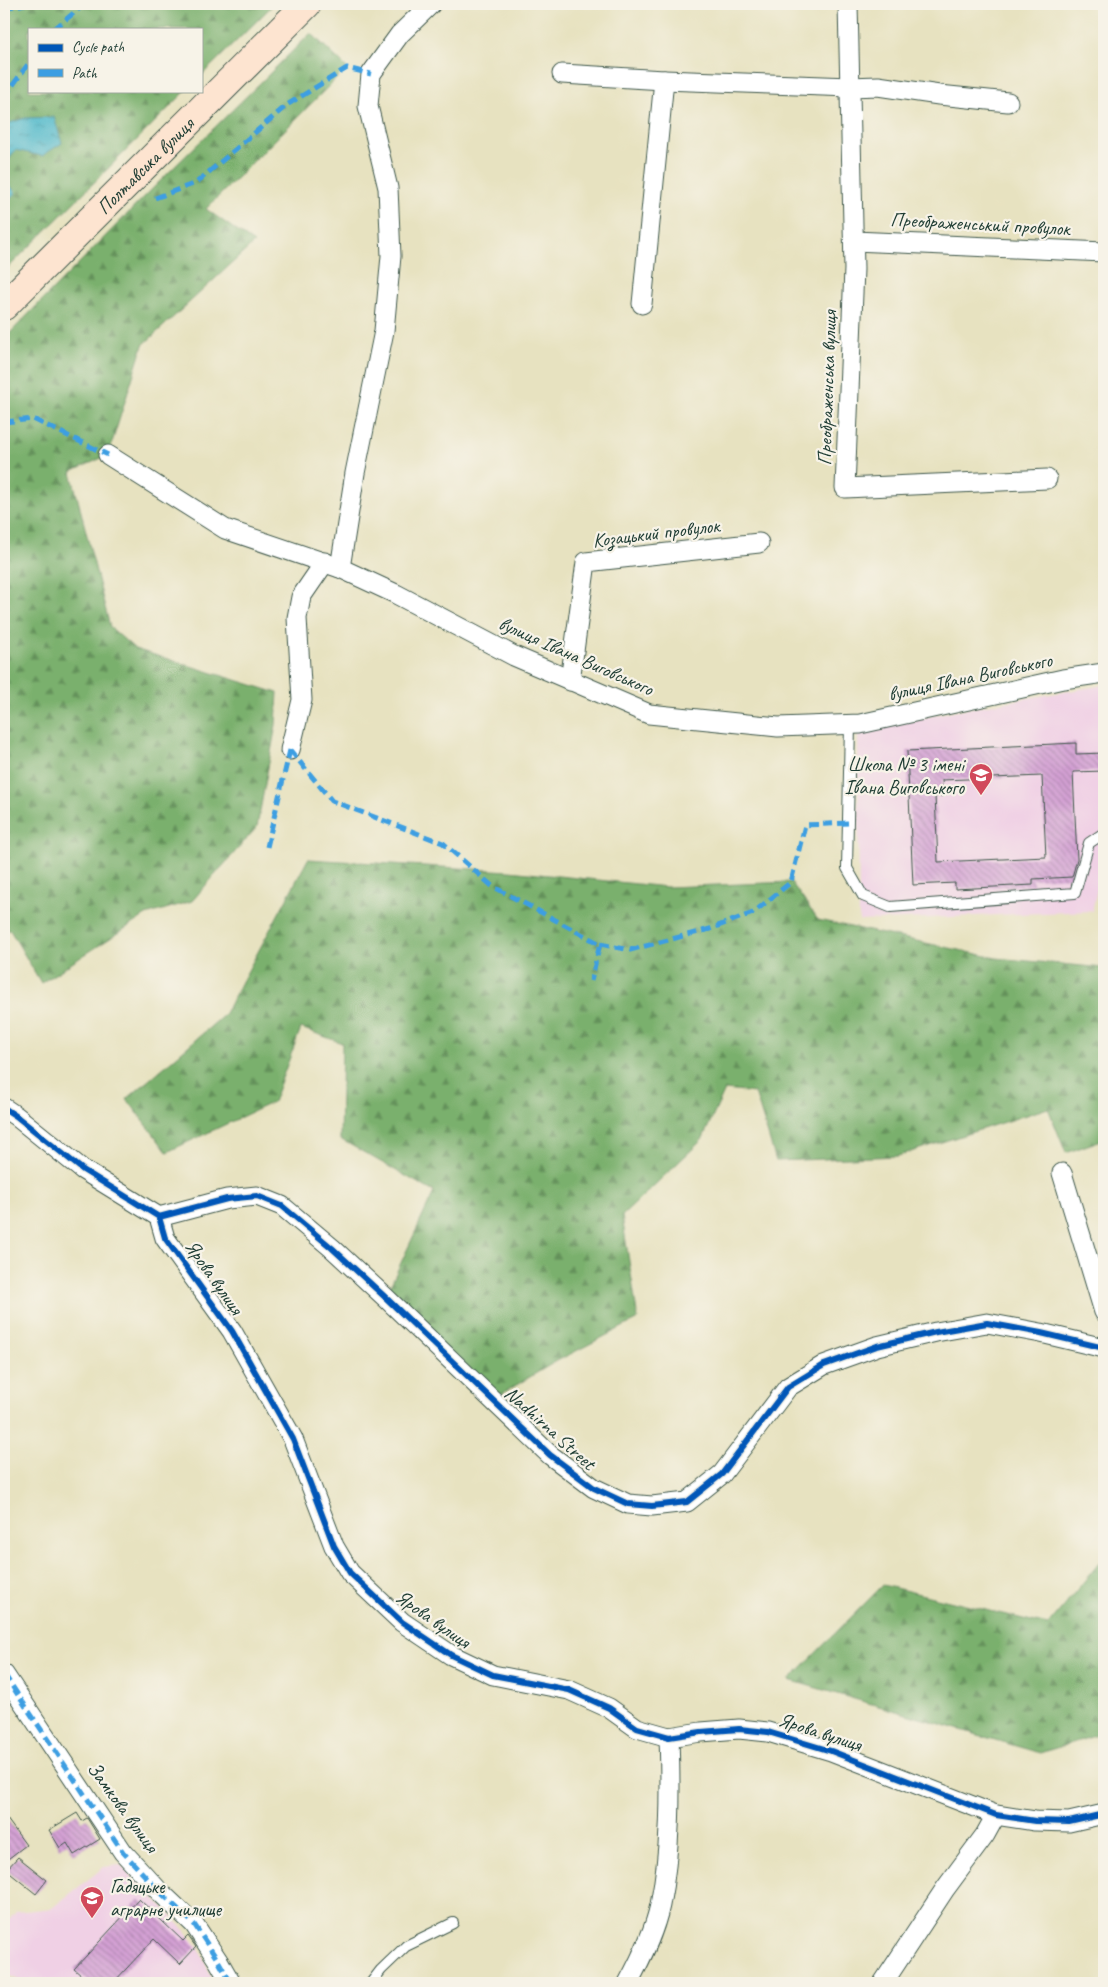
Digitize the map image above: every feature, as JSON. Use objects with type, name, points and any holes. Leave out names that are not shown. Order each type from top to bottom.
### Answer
[{"type":"main road","name":"Полтавська вулиця","points":[[4,306],[307,4]]},
{"type":"street","points":[[290,750],[302,700],[297,618],[301,597],[332,565],[354,473],[384,331],[392,256],[388,188],[368,106],[372,74],[400,34],[431,4]]},
{"type":"street","name":"Преображенська вулиця","points":[[848,4],[854,269],[845,488],[1048,479]]},
{"type":"street","points":[[562,74],[664,80],[850,87],[878,86],[938,95],[1008,102]]},
{"type":"street","points":[[642,304],[664,80]]},
{"type":"street","name":"Преображенський провулок","points":[[854,241],[1104,252]]},
{"type":"street","name":"вулиця Івана Виговського","points":[[108,455],[225,529],[332,565],[396,594],[514,656],[649,714],[778,727],[850,724],[950,705],[1063,679],[1104,673]]},
{"type":"street","name":"Козацький провулок","points":[[570,681],[586,562],[759,544]]},
{"type":"street","points":[[4,1108],[83,1170],[159,1217]]},
{"type":"street","points":[[1062,1172],[1104,1312]]},
{"type":"street","name":"Nadhirna Street","points":[[159,1217],[227,1199],[257,1196],[282,1206],[372,1285],[550,1455],[594,1488],[628,1504],[652,1506],[687,1502],[722,1474],[788,1386],[824,1365],[877,1346],[936,1332],[987,1323],[1041,1333],[1104,1348]]},
{"type":"street","name":"Ярова вулиця","points":[[159,1217],[165,1238],[232,1331],[293,1439],[334,1546],[350,1573],[402,1622],[451,1655],[493,1675],[569,1690],[609,1708],[637,1728],[669,1737],[739,1729],[768,1732],[832,1751],[996,1815],[1035,1821],[1069,1822],[1104,1814]]},
{"type":"street","name":"Замкова вулиця","points":[[4,1674],[123,1852],[159,1891],[194,1924],[231,1983]]},
{"type":"street","points":[[628,1983],[644,1954],[659,1907],[665,1870],[671,1798],[669,1737]]},
{"type":"street","points":[[883,1983],[945,1889],[985,1836],[996,1815]]},
{"type":"lane","points":[[850,724],[847,868],[863,896],[890,907],[1075,893],[1089,843],[1104,833]]},
{"type":"lane","points":[[371,1983],[381,1970],[406,1946],[453,1923]]},
{"type":"shaded area","name":"Школа № 3 імені Івана Виговського","points":[[1104,685],[1104,860],[1092,911],[859,921],[858,733],[953,711]]},
{"type":"shaded area","name":"Гадяцьке аграрне училище","points":[[120,1865],[169,1913],[198,1946],[214,1983],[24,1983],[4,1972],[4,1925],[16,1912],[52,1908],[104,1867]]},
{"type":"green space","points":[[4,4],[274,4],[202,75],[202,28],[28,28],[28,92],[185,92],[4,272]]},
{"type":"green space","points":[[311,33],[347,68],[206,209],[254,243],[143,345],[108,455],[71,472],[110,627],[135,649],[278,693],[276,725],[257,827],[192,901],[146,915],[41,983],[10,930],[4,930],[4,339],[160,181]]},
{"type":"green space","points":[[308,859],[509,871],[667,887],[791,882],[818,920],[996,958],[1104,968],[1104,1139],[1066,1153],[1048,1108],[898,1156],[776,1161],[755,1093],[725,1090],[702,1140],[622,1216],[638,1319],[555,1362],[493,1399],[385,1297],[434,1192],[340,1139],[342,1043],[301,1028],[273,1102],[167,1152],[127,1099],[224,1015]]},
{"type":"green space","points":[[1104,1557],[1104,1733],[1040,1753],[789,1680],[883,1585],[1048,1625]]},
{"type":"water","points":[[54,117],[62,143],[42,156],[15,150],[4,168],[4,125],[25,118]]},
{"type":"water","points":[[4,178],[16,193],[4,206]]},
{"type":"building","points":[[1076,743],[1076,754],[1104,753],[1104,771],[1073,772],[1077,859],[1072,877],[1033,879],[1033,885],[955,889],[955,883],[913,885],[907,751]],"holes":[[[1042,776],[1046,857],[938,862],[935,796],[943,796],[942,780]]]},
{"type":"building","points":[[77,1813],[82,1821],[87,1818],[100,1839],[74,1855],[67,1843],[60,1848],[49,1830]]},
{"type":"building","points":[[4,1815],[26,1845],[4,1862]]},
{"type":"building","points":[[18,1857],[47,1880],[36,1894],[6,1870]]},
{"type":"building","points":[[139,1899],[183,1941],[188,1936],[196,1947],[180,1964],[154,1939],[113,1983],[90,1983],[74,1969]]},
{"type":"marked path","points":[[4,8],[25,4]]},
{"type":"marked path","points":[[55,28],[85,4]]},
{"type":"marked path","points":[[4,97],[28,64]]},
{"type":"marked path","points":[[155,198],[196,183],[287,105],[347,68],[371,74]]},
{"type":"marked path","points":[[4,266],[7,269]]},
{"type":"marked path","points":[[4,422],[33,419],[108,455]]},
{"type":"marked path","points":[[290,750],[332,801],[443,843],[492,886],[600,944],[591,981]]},
{"type":"marked path","points":[[267,847],[290,750]]},
{"type":"marked path","points":[[600,944],[630,950],[710,929],[753,913],[791,882],[805,825],[848,823]]},
{"type":"marked path","points":[[4,1674],[123,1852],[159,1891],[194,1924],[231,1983]]},
{"type":"cycle path","points":[[4,1108],[83,1170],[159,1217],[165,1238],[232,1331],[293,1439],[334,1546],[350,1573],[402,1622],[451,1655],[493,1675],[569,1690],[609,1708],[637,1728],[669,1737],[739,1729],[768,1732],[831,1751],[996,1815],[1035,1821],[1069,1822],[1104,1814]]},
{"type":"cycle path","points":[[159,1217],[227,1199],[257,1196],[282,1206],[332,1248],[385,1297],[550,1455],[594,1488],[628,1504],[652,1506],[687,1502],[722,1474],[788,1387],[824,1365],[877,1346],[936,1332],[987,1323],[1041,1333],[1104,1348]]},
{"type":"place","name":"Школа № 3 імені Івана Виговського","points":[[981,796]]},
{"type":"place","name":"Гадяцьке аграрне училище","points":[[92,1919]]}]
